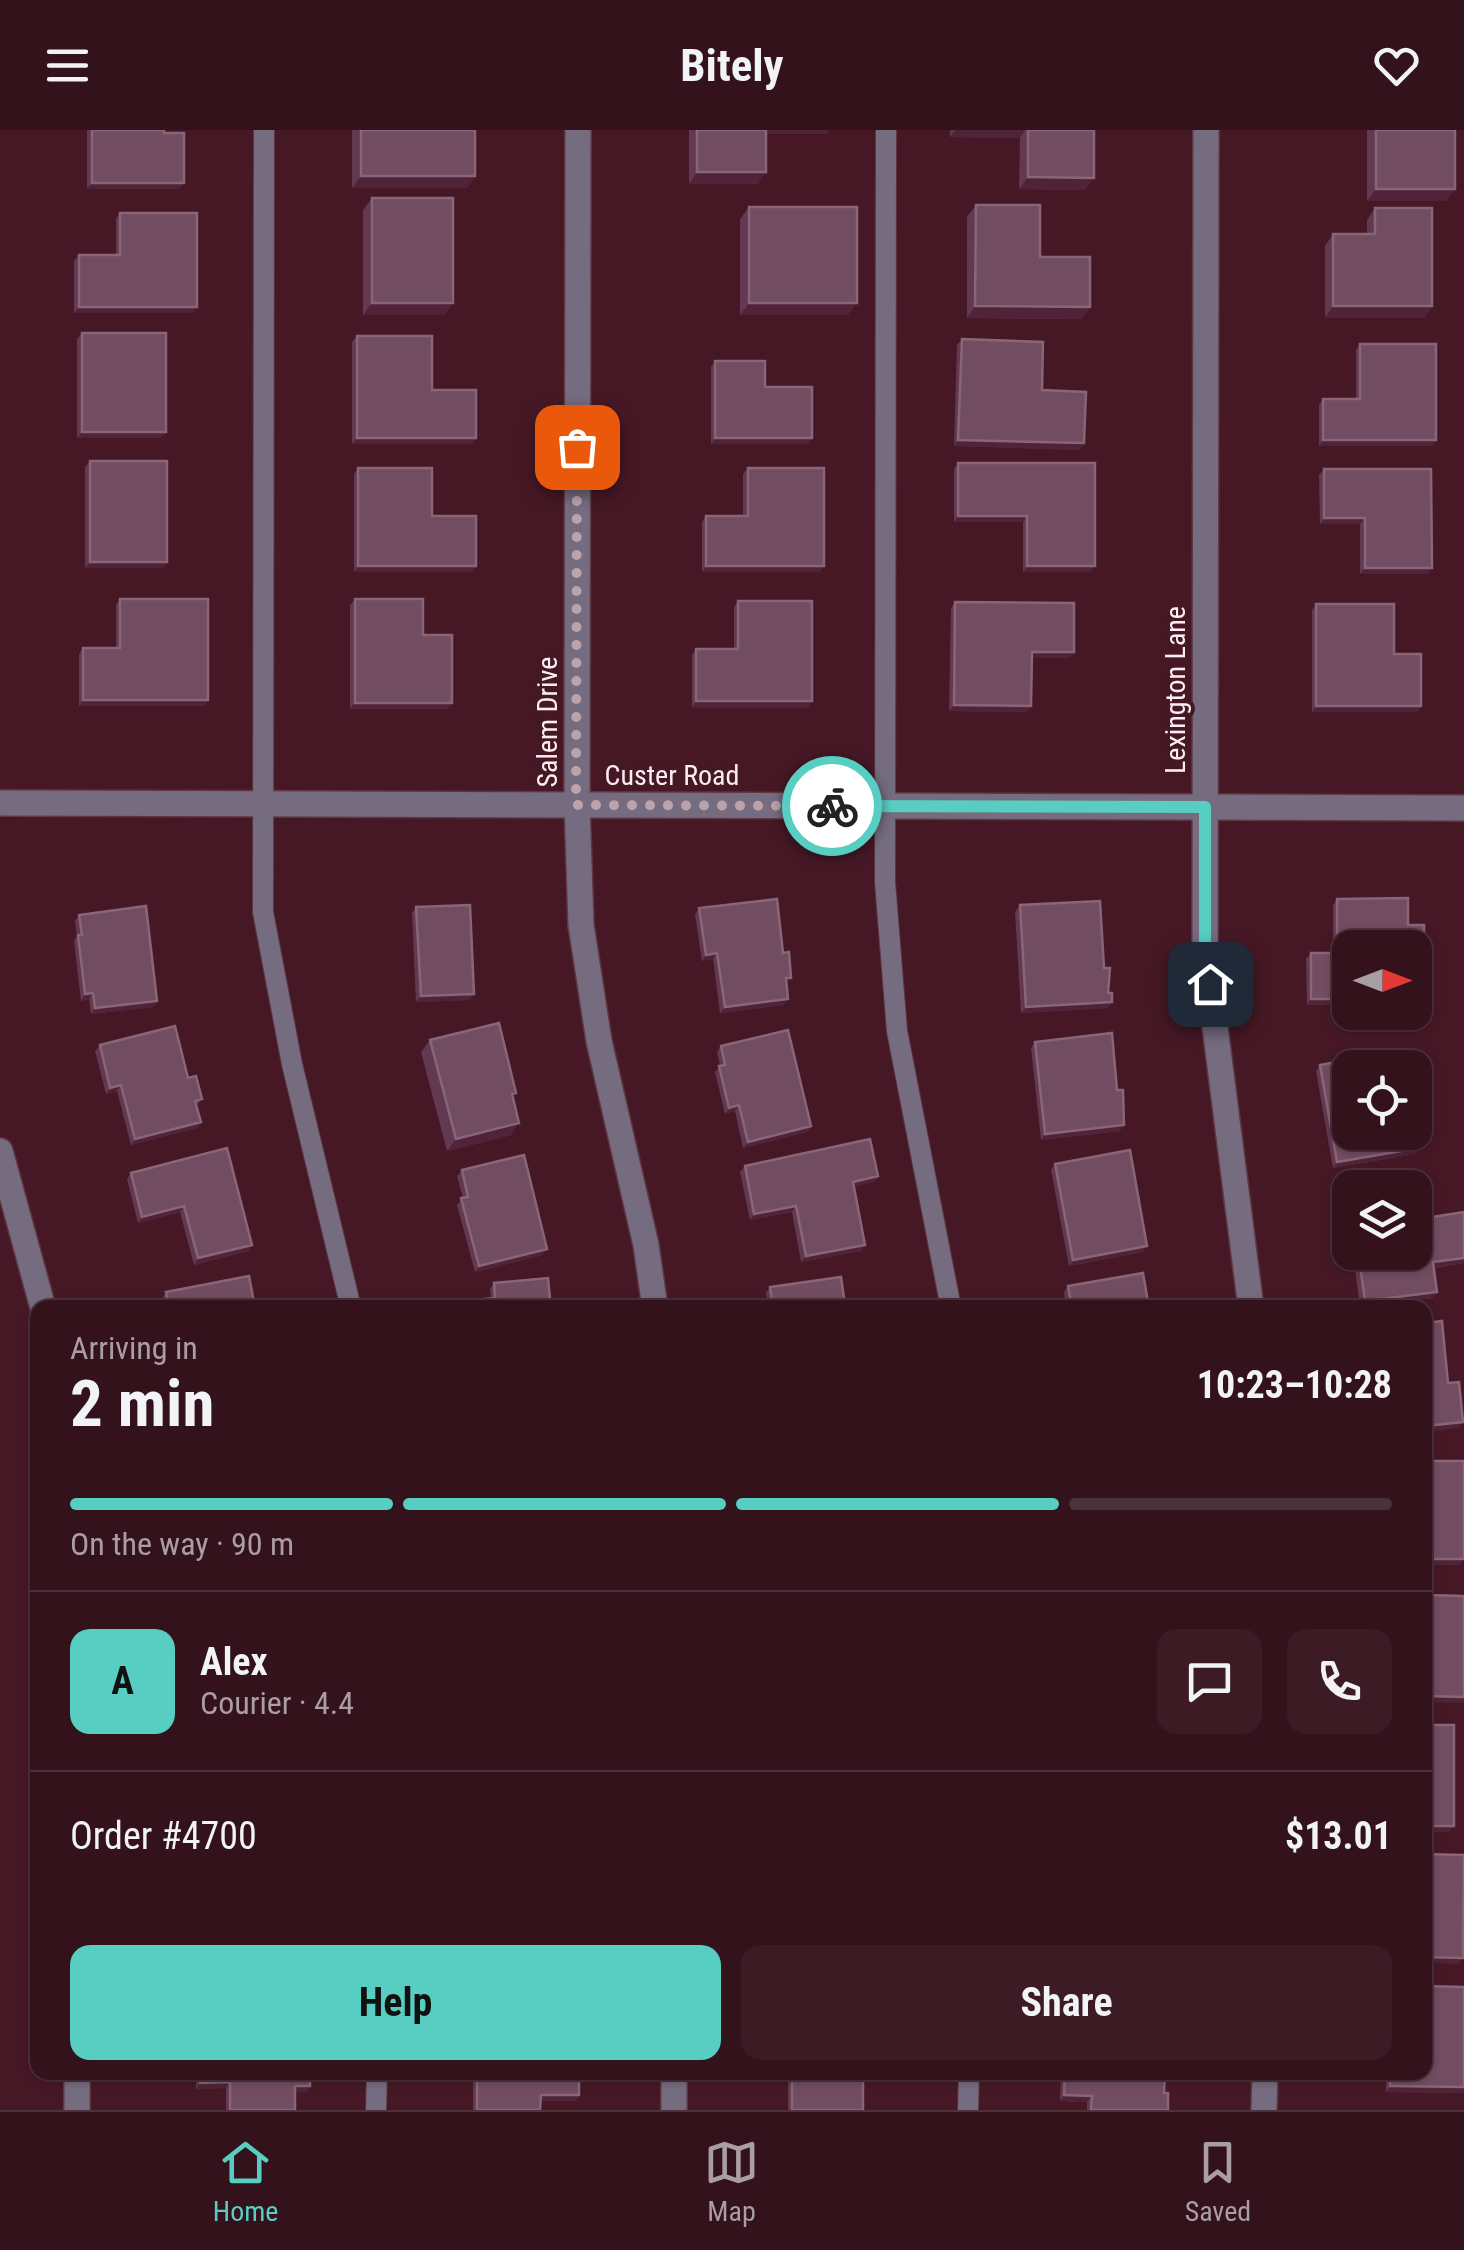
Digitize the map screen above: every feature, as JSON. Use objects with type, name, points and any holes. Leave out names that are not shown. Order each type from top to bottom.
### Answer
[{"type":"street","name":"Salem Drive","points":[[578,130],[576,805],[581,925],[596,1021],[646,1244],[653,1300]]},
{"type":"street","name":"Lexington Lane","points":[[1206,130],[1205,948],[1250,1300]]},
{"type":"street","name":"Custer Road","points":[[0,803],[1464,808]]},
{"type":"street","points":[[0,1152],[41,1300]]},
{"type":"street","points":[[77,2110],[78,2080]]},
{"type":"street","points":[[674,2080],[674,2110]]},
{"type":"street","points":[[1264,2110],[1265,2080]]},
{"type":"lane","points":[[264,130],[264,912],[292,1064],[348,1300]]},
{"type":"lane","points":[[886,130],[886,882],[897,1032],[949,1300]]},
{"type":"lane","points":[[376,2110],[377,2080]]},
{"type":"lane","points":[[968,2110],[969,2080]]},
{"type":"building","points":[[92,130],[184,133],[184,183],[92,183]]},
{"type":"building","points":[[361,130],[475,130],[475,176],[361,176]]},
{"type":"building","points":[[697,130],[766,130],[766,172],[697,172]]},
{"type":"building","points":[[1028,130],[1094,130],[1094,178],[1028,177]]},
{"type":"building","points":[[1376,130],[1455,130],[1455,189],[1376,189]]},
{"type":"building","points":[[372,198],[453,198],[453,303],[372,303]]},
{"type":"building","points":[[976,205],[1040,205],[1040,257],[1090,257],[1090,307],[975,306]]},
{"type":"building","points":[[749,207],[857,207],[857,303],[749,303]]},
{"type":"building","points":[[1375,208],[1432,208],[1432,306],[1333,306],[1333,234],[1375,234]]},
{"type":"building","points":[[120,213],[197,213],[197,307],[79,307],[79,255],[120,255]]},
{"type":"building","points":[[82,333],[166,333],[166,432],[82,432]]},
{"type":"building","points":[[357,336],[432,336],[432,390],[476,390],[476,438],[357,438]]},
{"type":"building","points":[[962,339],[1043,342],[1042,390],[1086,392],[1084,443],[958,440]]},
{"type":"building","points":[[1360,344],[1436,344],[1436,440],[1323,440],[1323,399],[1360,399]]},
{"type":"building","points":[[715,361],[765,361],[765,387],[812,387],[812,438],[715,438]]},
{"type":"building","points":[[90,461],[167,461],[167,562],[90,562]]},
{"type":"building","points":[[958,463],[1095,463],[1095,566],[1027,566],[1027,516],[958,516]]},
{"type":"building","points":[[358,468],[432,468],[432,516],[476,516],[476,566],[358,566]]},
{"type":"building","points":[[748,468],[824,468],[824,566],[706,566],[706,516],[748,516]]},
{"type":"building","points":[[1324,469],[1431,469],[1432,568],[1365,568],[1365,518],[1324,518]]},
{"type":"building","points":[[120,599],[208,599],[208,700],[83,700],[83,648],[120,648]]},
{"type":"building","points":[[355,599],[423,599],[423,635],[452,635],[452,703],[355,703]]},
{"type":"building","points":[[738,601],[812,601],[812,701],[696,701],[696,649],[738,649]]},
{"type":"building","points":[[955,602],[1074,603],[1074,652],[1032,652],[1031,706],[954,705]]},
{"type":"building","points":[[1316,604],[1394,604],[1394,654],[1421,654],[1421,706],[1316,706]]},
{"type":"building","points":[[1408,898],[1408,925],[1424,925],[1424,930],[1337,930],[1337,899]]},
{"type":"building","points":[[777,899],[783,953],[789,952],[788,999],[725,1007],[717,953],[706,955],[699,908]]},
{"type":"building","points":[[1100,901],[1104,968],[1110,968],[1108,993],[1112,993],[1112,1002],[1026,1007],[1020,905]]},
{"type":"building","points":[[470,905],[474,994],[421,996],[416,907]]},
{"type":"building","points":[[146,906],[157,1001],[95,1008],[93,993],[85,994],[79,915]]},
{"type":"building","points":[[1311,953],[1332,953],[1332,999],[1311,999]]},
{"type":"building","points":[[499,1023],[519,1123],[456,1139],[430,1040]]},
{"type":"building","points":[[175,1026],[188,1078],[196,1076],[202,1099],[195,1101],[201,1122],[135,1139],[121,1085],[110,1088],[100,1045]]},
{"type":"building","points":[[788,1030],[811,1126],[748,1142],[739,1105],[729,1108],[719,1066],[725,1065],[721,1046]]},
{"type":"building","points":[[1112,1033],[1117,1090],[1123,1090],[1124,1125],[1045,1134],[1035,1042]]},
{"type":"building","points":[[1332,1063],[1332,1133],[1320,1065]]},
{"type":"building","points":[[870,1139],[878,1176],[853,1182],[865,1245],[806,1256],[796,1206],[754,1214],[745,1166]]},
{"type":"building","points":[[227,1148],[252,1245],[198,1258],[184,1206],[142,1217],[131,1173]]},
{"type":"building","points":[[1130,1150],[1147,1246],[1073,1260],[1055,1164]]},
{"type":"building","points":[[1335,1150],[1407,1150],[1337,1162]]},
{"type":"building","points":[[524,1155],[547,1249],[479,1266],[461,1198],[468,1197],[462,1170]]},
{"type":"building","points":[[1464,1212],[1464,1258],[1433,1262],[1437,1292],[1365,1300],[1361,1270],[1432,1270],[1432,1217]]},
{"type":"building","points":[[1143,1273],[1148,1300],[1071,1300],[1068,1286]]},
{"type":"building","points":[[249,1276],[254,1300],[168,1300],[166,1292]]},
{"type":"building","points":[[841,1277],[844,1300],[772,1300],[770,1287]]},
{"type":"building","points":[[548,1278],[550,1300],[473,1300],[495,1298],[494,1283]]},
{"type":"building","points":[[1442,1321],[1448,1383],[1459,1382],[1463,1422],[1432,1425],[1432,1322]]},
{"type":"building","points":[[1432,1461],[1464,1461],[1464,1559],[1432,1559]]},
{"type":"building","points":[[1432,1595],[1464,1596],[1464,1697],[1432,1696]]},
{"type":"building","points":[[1432,1725],[1454,1725],[1454,1826],[1432,1826]]},
{"type":"building","points":[[1432,1854],[1464,1855],[1463,1958],[1432,1957]]},
{"type":"building","points":[[1432,1986],[1464,1987],[1464,2087],[1390,2086],[1390,2080],[1432,2080]]},
{"type":"building","points":[[200,2080],[310,2080],[310,2086],[295,2086],[295,2110],[230,2110],[230,2082]]},
{"type":"building","points":[[477,2080],[579,2080],[579,2095],[541,2095],[540,2110],[477,2110]]},
{"type":"building","points":[[792,2080],[863,2080],[863,2110],[792,2110]]},
{"type":"building","points":[[1065,2080],[1165,2080],[1168,2110],[1091,2110],[1092,2096],[1064,2095]]},
{"type":"way so far","points":[[577,447],[576,805],[832,806]]},
{"type":"route","points":[[832,806],[1205,807],[1205,948],[1210,984]]}]
